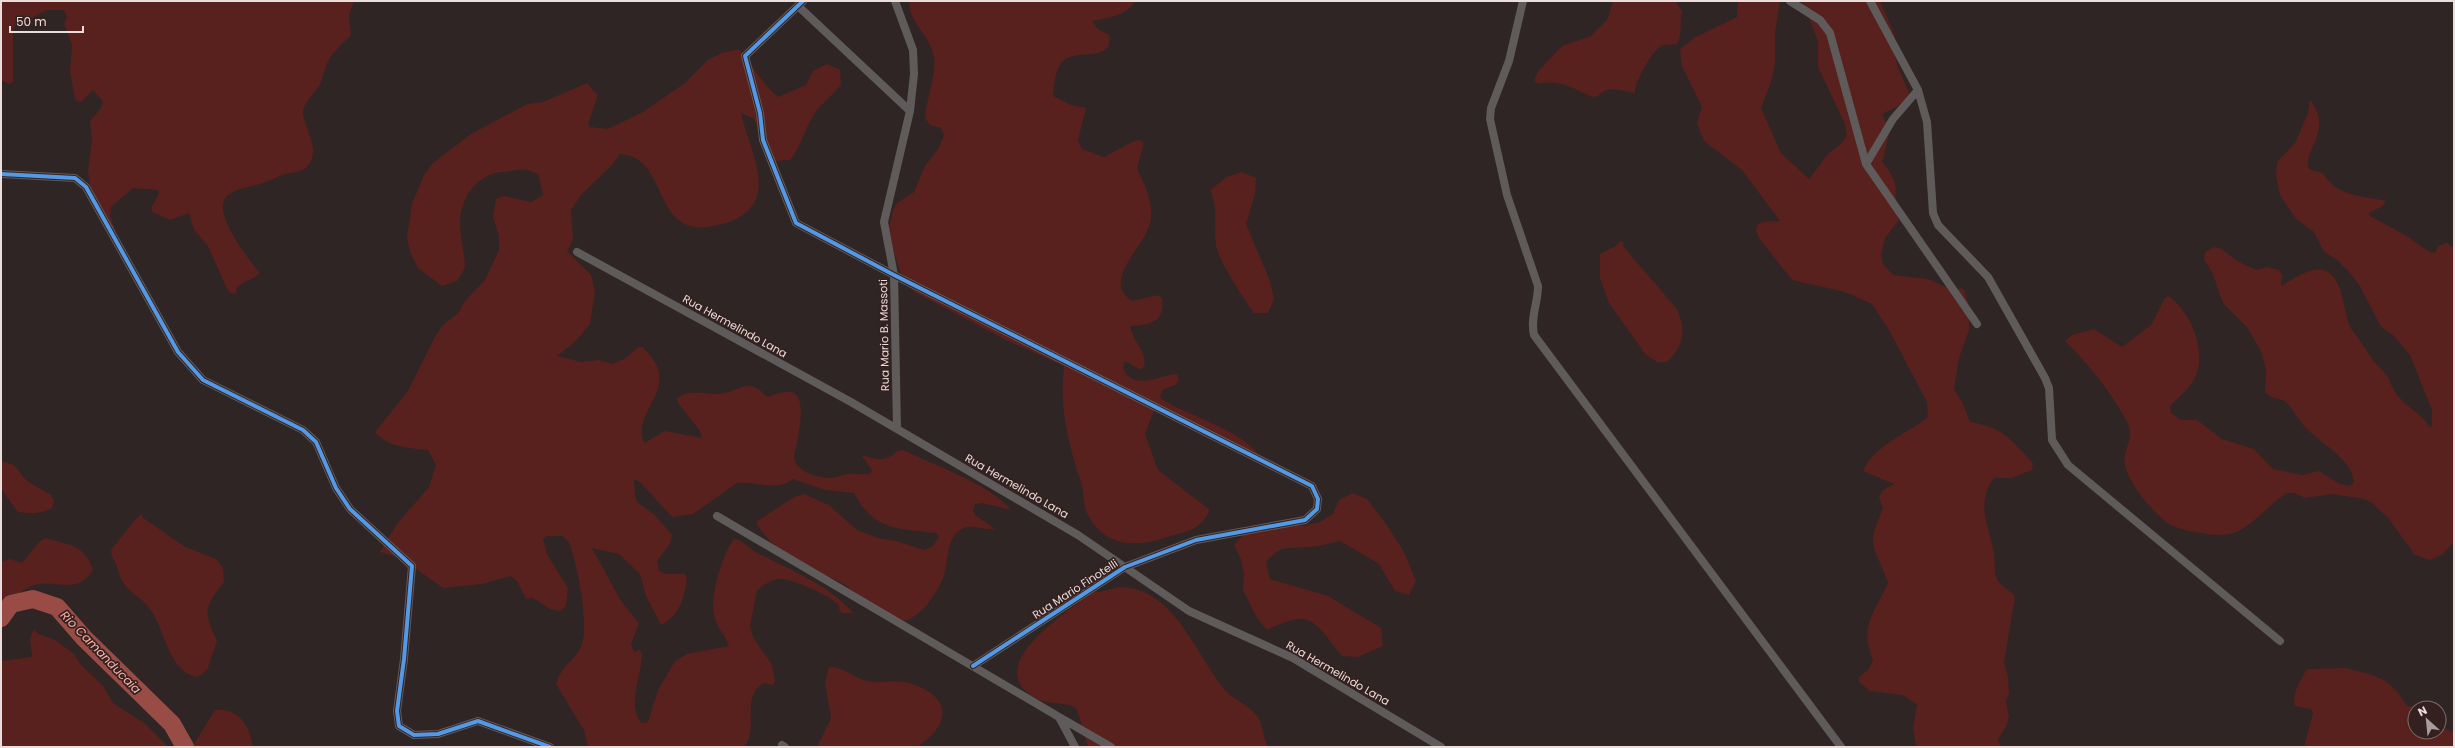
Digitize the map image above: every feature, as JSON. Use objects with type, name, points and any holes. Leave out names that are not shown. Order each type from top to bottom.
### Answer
[{"type":"street","name":"Rua Mario B. Massoti","points":[[895,1],[913,50],[914,74],[910,112],[884,222],[894,275],[897,429]]},
{"type":"street","points":[[1523,1],[1509,60],[1491,108],[1490,120],[1507,195],[1538,286],[1538,296],[1531,323],[1534,335],[1841,747]]},
{"type":"street","points":[[1790,1],[1820,20],[1830,33],[1866,164],[1977,324]]},
{"type":"street","points":[[1870,1],[1918,90],[1927,122],[1933,213],[1938,226],[1988,277],[2045,378],[2049,388],[2052,440],[2068,465],[2280,641]]},
{"type":"street","points":[[894,275],[796,223],[763,140],[760,113],[745,56],[801,3],[910,112]]},
{"type":"street","points":[[1866,164],[1893,119],[1918,90]]},
{"type":"street","points":[[1,174],[75,178],[86,187],[178,352],[204,380],[302,430],[316,442],[336,488],[350,509],[412,566],[404,658],[396,711],[399,726],[414,735],[438,734],[478,721],[550,747]]},
{"type":"street","name":"Rua Hermelindo Lana","points":[[577,252],[897,429],[1078,535],[1189,611],[1293,658],[1441,747]]},
{"type":"street","name":"Rua Mario Finotelli","points":[[894,275],[1312,486],[1317,494],[1317,509],[1305,520],[1196,540],[1125,567],[973,666]]},
{"type":"street","points":[[717,516],[1111,747]]},
{"type":"street","points":[[1058,717],[1075,747]]},
{"type":"shaded area","points":[[1,1],[354,1],[349,15],[351,35],[330,58],[319,86],[306,103],[303,110],[304,119],[313,149],[313,155],[309,165],[302,170],[282,175],[261,184],[235,191],[226,197],[223,204],[224,214],[228,225],[248,258],[260,273],[238,286],[236,289],[237,293],[232,294],[227,289],[208,246],[194,230],[189,213],[170,220],[152,212],[152,206],[159,194],[158,190],[133,188],[111,207],[110,215],[117,236],[91,193],[88,170],[92,140],[90,121],[101,108],[103,102],[93,90],[81,102],[75,100],[70,71],[72,45],[64,24],[67,16],[64,10],[47,10],[13,27],[13,82],[9,84],[1,80]]},
{"type":"shaded area","points":[[909,1],[1135,1],[1127,10],[1116,16],[1092,21],[1098,29],[1109,35],[1109,44],[1106,49],[1101,52],[1078,55],[1064,60],[1058,68],[1053,96],[1071,105],[1086,108],[1078,140],[1082,149],[1104,157],[1132,142],[1140,140],[1144,143],[1137,168],[1151,205],[1151,218],[1143,239],[1128,261],[1123,272],[1121,283],[1123,292],[1132,301],[1158,295],[1162,298],[1163,306],[1159,317],[1155,321],[1144,325],[1130,326],[1131,332],[1142,353],[1145,363],[1143,368],[1139,369],[1125,361],[1123,368],[1125,372],[1132,379],[1143,381],[1173,374],[1178,375],[1179,380],[1175,385],[1162,390],[1160,398],[1226,430],[1250,445],[1258,454],[1155,408],[1145,434],[1158,470],[1210,510],[1201,523],[1191,530],[1143,543],[1122,542],[1112,539],[1104,534],[1096,527],[1089,517],[1084,504],[1082,486],[1072,453],[1066,425],[1063,396],[1064,366],[1008,341],[916,293],[903,282],[889,228],[893,210],[897,203],[914,192],[925,166],[939,148],[944,135],[941,128],[930,125],[925,118],[935,63],[928,41],[912,16]]},
{"type":"shaded area","points":[[1613,1],[1675,1],[1682,11],[1680,37],[1677,44],[1663,45],[1657,49],[1640,75],[1635,88],[1635,93],[1610,89],[1602,92],[1598,96],[1592,97],[1566,85],[1553,83],[1538,84],[1534,80],[1539,70],[1562,46],[1591,36],[1607,20]]},
{"type":"shaded area","points":[[1738,1],[1780,1],[1775,32],[1775,63],[1772,79],[1761,108],[1781,153],[1809,179],[1828,154],[1841,144],[1847,136],[1845,124],[1818,67],[1818,41],[1802,1],[1880,1],[1895,36],[1894,51],[1898,67],[1910,95],[1898,106],[1882,114],[1890,131],[1882,162],[1889,171],[1895,185],[1896,211],[1899,220],[1885,238],[1881,254],[1883,264],[1893,275],[1928,279],[1953,290],[1961,288],[1964,290],[1969,306],[1969,330],[1959,358],[1954,389],[1963,404],[1970,422],[1991,427],[1999,431],[2012,441],[2033,463],[2032,470],[2012,478],[1994,478],[1985,497],[1985,515],[1994,553],[1996,577],[2000,583],[2015,597],[2004,662],[2008,677],[2009,693],[2006,701],[2009,717],[2006,727],[1998,739],[2001,747],[1916,747],[1913,728],[1917,705],[1903,695],[1870,691],[1859,682],[1859,677],[1868,670],[1873,660],[1867,638],[1868,629],[1873,612],[1888,583],[1876,554],[1873,540],[1877,522],[1883,509],[1879,497],[1883,490],[1894,484],[1863,471],[1868,462],[1883,447],[1928,417],[1927,402],[1889,330],[1872,304],[1845,292],[1792,280],[1759,238],[1756,231],[1757,225],[1763,222],[1780,221],[1742,170],[1704,141],[1697,123],[1702,107],[1682,66],[1680,49],[1694,38],[1737,17]]},
{"type":"shaded area","points":[[739,49],[762,80],[778,97],[806,85],[813,71],[827,64],[840,70],[841,85],[815,113],[797,150],[790,160],[775,161],[754,119],[741,113],[758,171],[759,185],[756,198],[749,210],[736,219],[728,222],[713,226],[693,227],[679,221],[670,210],[647,168],[636,158],[620,154],[612,165],[581,195],[571,210],[573,240],[567,251],[591,275],[595,292],[590,324],[576,341],[557,356],[581,362],[599,360],[613,364],[626,358],[638,347],[643,347],[655,362],[659,375],[659,385],[656,395],[643,423],[642,433],[644,443],[665,431],[702,438],[700,431],[678,403],[677,399],[682,395],[694,392],[719,394],[749,386],[757,388],[767,397],[791,392],[797,395],[800,402],[801,411],[799,432],[794,458],[796,463],[803,471],[819,477],[830,478],[847,474],[868,474],[871,473],[872,470],[861,455],[876,459],[885,459],[897,451],[903,450],[973,482],[987,490],[1010,508],[1007,509],[982,503],[975,504],[973,510],[975,515],[995,529],[966,527],[956,534],[952,539],[943,578],[936,592],[919,613],[905,621],[897,621],[888,619],[881,615],[840,582],[793,558],[771,542],[756,522],[794,497],[804,494],[829,505],[857,530],[878,538],[896,541],[924,550],[933,546],[939,537],[937,533],[899,529],[889,526],[870,515],[854,493],[825,490],[793,479],[780,485],[737,483],[693,514],[672,517],[640,482],[634,479],[635,496],[637,502],[655,515],[672,535],[670,544],[657,561],[659,571],[666,574],[684,574],[687,577],[683,598],[677,611],[661,625],[646,596],[640,574],[619,554],[592,548],[621,601],[639,623],[631,644],[634,652],[640,650],[642,654],[636,690],[635,708],[637,716],[642,723],[648,722],[658,690],[675,661],[687,654],[729,646],[715,619],[713,601],[717,578],[721,566],[729,546],[734,539],[742,542],[759,554],[812,580],[844,603],[853,613],[842,613],[838,605],[828,597],[800,584],[784,579],[773,580],[757,590],[750,626],[753,637],[772,665],[775,681],[773,685],[764,683],[757,689],[753,696],[751,705],[750,731],[748,740],[744,747],[588,747],[584,730],[556,684],[563,669],[580,649],[583,640],[584,627],[582,596],[576,565],[569,542],[563,536],[547,536],[543,539],[547,554],[568,588],[566,606],[560,611],[550,609],[533,598],[526,599],[517,581],[511,576],[482,584],[443,588],[401,558],[380,552],[397,524],[429,487],[436,465],[428,450],[392,444],[380,437],[375,432],[408,391],[436,335],[443,325],[458,313],[465,301],[485,280],[499,250],[499,236],[493,217],[496,199],[504,196],[531,202],[543,195],[538,174],[527,170],[494,173],[478,182],[467,196],[461,214],[460,229],[465,268],[457,281],[442,286],[418,268],[410,252],[407,237],[412,204],[424,175],[433,163],[471,134],[527,104],[543,102],[587,83],[598,95],[588,124],[590,127],[608,129],[643,112],[685,83],[708,60],[722,53]]},
{"type":"shaded area","points":[[2310,100],[2317,111],[2319,131],[2309,155],[2309,169],[2323,173],[2328,181],[2342,191],[2386,201],[2383,206],[2369,213],[2370,216],[2405,235],[2428,251],[2435,253],[2438,246],[2447,243],[2454,248],[2454,542],[2443,554],[2430,560],[2415,555],[2389,519],[2372,503],[2364,499],[2333,494],[2305,498],[2294,493],[2287,493],[2255,520],[2234,533],[2220,535],[2202,534],[2177,528],[2171,525],[2150,507],[2137,490],[2127,473],[2124,460],[2130,433],[2129,427],[2120,409],[2098,378],[2065,341],[2072,335],[2094,329],[2122,347],[2151,325],[2165,298],[2169,296],[2184,313],[2190,323],[2198,345],[2199,356],[2195,378],[2187,389],[2170,406],[2171,413],[2181,420],[2197,420],[2222,439],[2254,449],[2273,469],[2302,475],[2319,471],[2340,484],[2350,486],[2354,482],[2352,473],[2341,458],[2304,426],[2286,402],[2271,397],[2265,392],[2266,369],[2261,351],[2247,327],[2223,303],[2212,272],[2204,260],[2205,252],[2214,247],[2222,249],[2237,261],[2256,270],[2267,267],[2279,270],[2282,275],[2281,286],[2312,270],[2323,270],[2336,280],[2352,330],[2387,376],[2395,392],[2426,421],[2429,426],[2432,427],[2432,410],[2410,355],[2393,335],[2381,327],[2360,286],[2349,272],[2336,259],[2324,252],[2314,232],[2296,219],[2280,195],[2276,176],[2277,162],[2295,143],[2308,113]]},
{"type":"shaded area","points":[[1242,172],[1256,178],[1255,194],[1246,224],[1270,281],[1274,299],[1268,313],[1254,313],[1226,269],[1216,245],[1215,210],[1213,197],[1210,190],[1227,177]]},
{"type":"shaded area","points":[[1621,241],[1624,243],[1623,246],[1676,308],[1679,315],[1682,323],[1682,336],[1677,350],[1667,362],[1657,362],[1646,355],[1609,303],[1600,278],[1600,254],[1616,246]]},
{"type":"shaded area","points":[[1,461],[14,465],[27,481],[51,495],[54,501],[52,508],[35,513],[18,512],[1,489]]},
{"type":"shaded area","points":[[1353,493],[1367,499],[1386,524],[1404,552],[1416,581],[1409,595],[1395,591],[1379,564],[1340,541],[1316,546],[1285,548],[1276,552],[1266,562],[1270,579],[1328,596],[1381,628],[1383,646],[1358,657],[1342,656],[1318,627],[1304,619],[1282,623],[1267,630],[1257,618],[1243,590],[1244,575],[1241,559],[1234,545],[1244,534],[1272,522],[1304,526],[1320,522],[1333,514],[1339,500]]},
{"type":"shaded area","points":[[143,513],[142,517],[185,547],[216,559],[223,568],[224,582],[212,598],[208,610],[210,623],[217,641],[207,670],[198,677],[189,674],[181,668],[175,660],[169,651],[157,620],[148,606],[124,584],[112,555],[111,550],[132,523]]},
{"type":"shaded area","points":[[46,538],[75,547],[81,551],[86,555],[93,570],[81,582],[75,584],[33,585],[23,591],[1,610],[1,562],[10,559],[22,563],[40,541]]},
{"type":"shaded area","points":[[1119,587],[1138,590],[1155,598],[1169,610],[1182,626],[1226,691],[1254,712],[1257,716],[1261,723],[1268,747],[1088,747],[1077,709],[1067,705],[1045,702],[1035,698],[1020,685],[1017,670],[1023,655],[1050,625],[1095,591],[1099,592]]},
{"type":"shaded area","points":[[34,629],[38,634],[55,640],[73,653],[82,666],[103,686],[113,703],[144,723],[168,747],[1,747],[1,661],[32,657],[30,639]]},
{"type":"shaded area","points":[[829,667],[840,669],[871,682],[905,682],[920,687],[931,693],[938,701],[942,709],[942,718],[938,727],[917,747],[817,747],[831,718],[825,683]]},
{"type":"shaded area","points":[[2346,668],[2382,679],[2401,696],[2407,706],[2407,740],[2447,740],[2447,730],[2454,732],[2454,747],[2304,747],[2313,713],[2311,709],[2295,706],[2294,697],[2297,687],[2307,669]]},
{"type":"shaded area","points":[[215,710],[224,710],[237,715],[242,720],[249,732],[253,747],[192,747]]},
{"type":"waterway","name":"Rio Camanducaia","points":[[1,618],[11,604],[33,599],[57,607],[84,638],[172,724],[185,747]]},
{"type":"cycle path","points":[[803,1],[745,56],[760,113],[763,140],[796,223],[894,275],[1312,486],[1318,499],[1317,509],[1305,520],[1196,540],[1125,567],[973,666]]},
{"type":"cycle path","points":[[1,174],[75,178],[86,187],[178,352],[203,380],[303,430],[316,442],[336,488],[350,509],[412,566],[404,659],[397,711],[399,726],[414,735],[438,734],[478,721],[550,747]]}]
